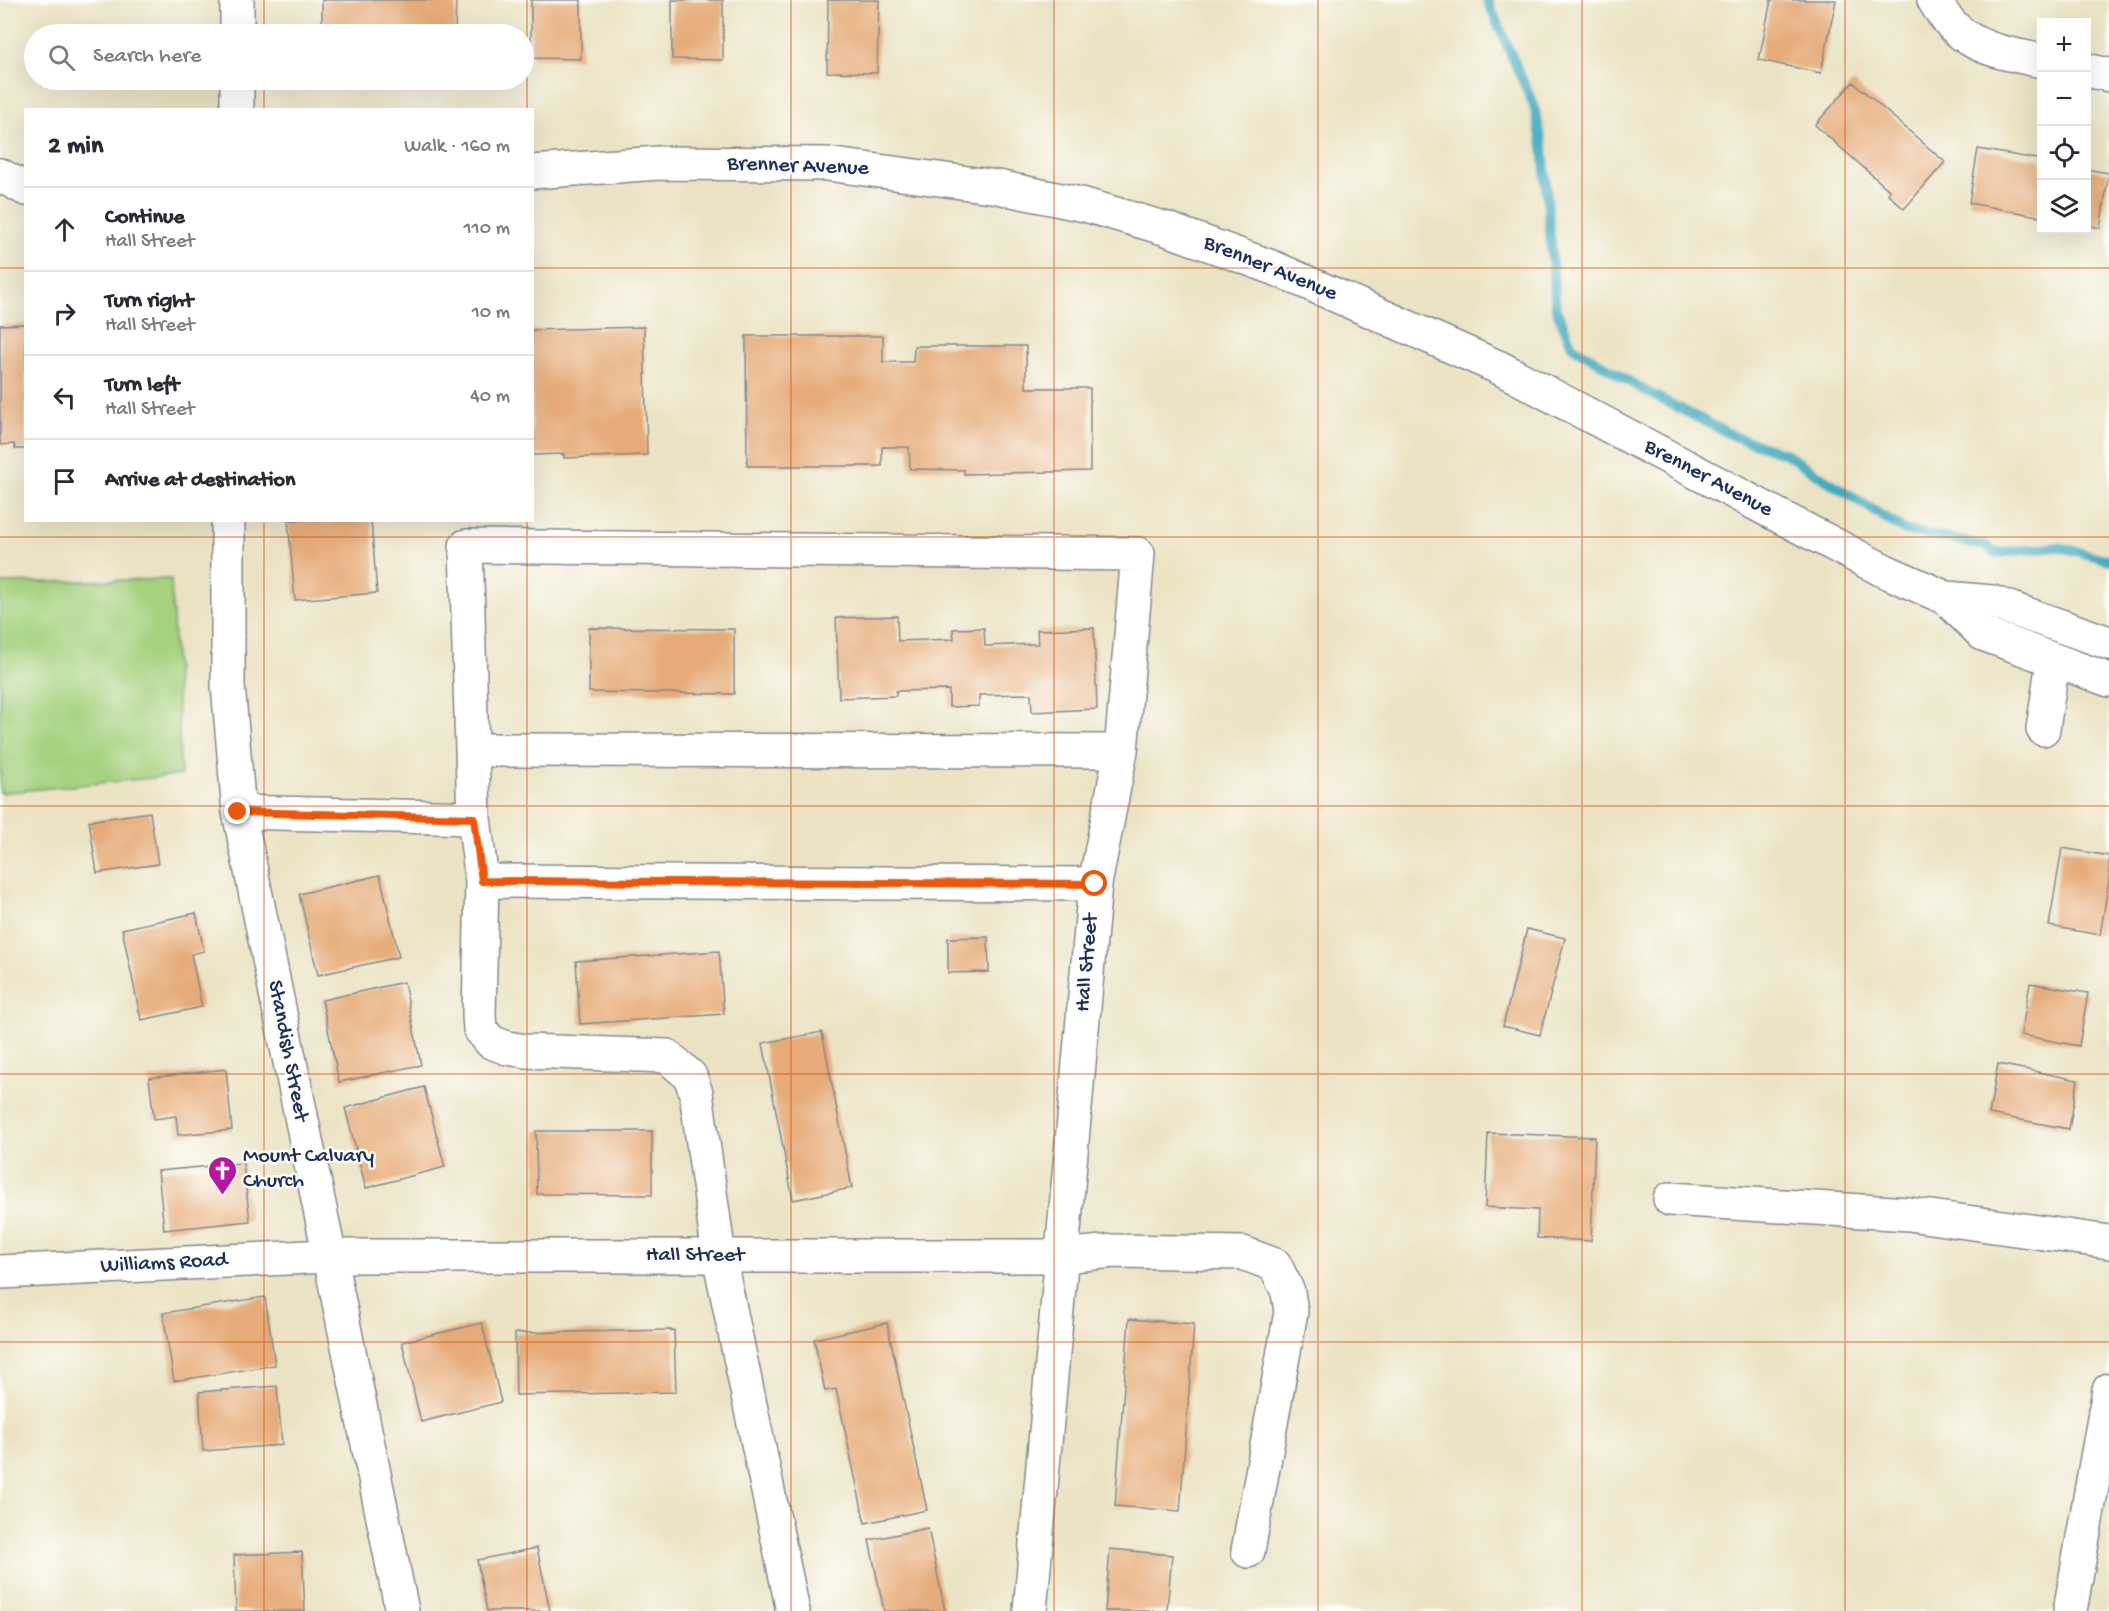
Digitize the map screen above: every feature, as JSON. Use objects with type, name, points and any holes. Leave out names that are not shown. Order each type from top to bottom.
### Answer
[{"type":"street","points":[[237,0],[237,24]]},
{"type":"street","points":[[1934,0],[1946,22],[1982,48],[2037,60]]},
{"type":"street","points":[[2091,71],[2109,75]]},
{"type":"street","points":[[237,90],[237,108]]},
{"type":"street","name":"Brenner Avenue","points":[[534,172],[659,163],[827,164],[998,187],[1085,205],[1167,229],[1274,268],[1500,368],[1883,570],[1946,598],[1992,602],[2109,643]]},
{"type":"street","points":[[0,174],[24,166]]},
{"type":"street","points":[[0,174],[24,188]]},
{"type":"street","name":"Standish Street","points":[[228,522],[228,685],[238,812],[402,1611]]},
{"type":"street","name":"Hall Street","points":[[472,750],[466,546],[1138,554],[1121,751],[1095,884],[1030,1611]]},
{"type":"street","name":"Brenner Avenue","points":[[1946,598],[1983,634],[2109,680]]},
{"type":"street","points":[[2043,729],[2053,661]]},
{"type":"street","points":[[793,1611],[719,1256],[696,1093],[690,1076],[679,1064],[667,1056],[526,1051],[507,1048],[491,1042],[480,1029],[482,881],[474,818],[472,750],[1121,751]]},
{"type":"street","points":[[238,812],[474,818]]},
{"type":"street","name":"Hall Street","points":[[482,881],[1095,884]]},
{"type":"street","points":[[1670,1199],[1909,1214],[2109,1242]]},
{"type":"street","points":[[1061,1256],[1114,1251],[1243,1253],[1275,1265],[1287,1292],[1291,1312],[1248,1551]]},
{"type":"street","name":"Hall Street","points":[[328,1256],[1061,1256]]},
{"type":"street","name":"Williams Road","points":[[0,1272],[328,1256]]},
{"type":"street","points":[[2070,1611],[2109,1390]]},
{"type":"green space","points":[[171,579],[181,775],[0,793],[0,583]]},
{"type":"building","points":[[322,0],[456,0],[455,24],[322,24]]},
{"type":"building","points":[[531,0],[581,0],[581,59],[534,58],[534,24],[531,24]]},
{"type":"building","points":[[672,0],[723,0],[723,60],[672,59]]},
{"type":"building","points":[[828,0],[879,0],[877,73],[827,72]]},
{"type":"building","points":[[1771,0],[1836,0],[1821,73],[1759,60]]},
{"type":"building","points":[[1853,82],[1945,162],[1904,209],[1888,194],[1890,191],[1815,125]]},
{"type":"building","points":[[1978,149],[2037,159],[2037,216],[1969,203]]},
{"type":"building","points":[[2091,170],[2109,173],[2100,228],[2091,226]]},
{"type":"building","points":[[24,324],[24,449],[15,449],[14,444],[0,445],[0,325]]},
{"type":"building","points":[[644,327],[647,455],[564,458],[564,454],[534,455],[534,330]]},
{"type":"building","points":[[746,336],[883,336],[883,362],[913,362],[914,346],[1026,346],[1026,388],[1090,388],[1090,471],[964,474],[964,470],[910,469],[909,447],[882,447],[882,466],[747,466]]},
{"type":"building","points":[[288,522],[371,522],[377,593],[295,600]]},
{"type":"building","points":[[897,616],[898,641],[954,639],[953,629],[984,628],[985,646],[1038,644],[1037,630],[1094,628],[1097,709],[1032,712],[1031,694],[979,695],[979,706],[949,707],[949,690],[896,691],[896,696],[839,698],[836,618]]},
{"type":"building","points":[[589,628],[734,629],[734,694],[589,692]]},
{"type":"building","points":[[150,812],[158,864],[97,873],[89,821]]},
{"type":"building","points":[[2062,848],[2109,856],[2109,880],[2100,935],[2049,926]]},
{"type":"building","points":[[380,875],[399,957],[318,975],[299,894]]},
{"type":"building","points":[[196,913],[204,951],[191,954],[202,1007],[141,1020],[122,929]]},
{"type":"building","points":[[1527,929],[1565,938],[1540,1035],[1503,1026]]},
{"type":"building","points":[[988,937],[989,972],[948,973],[948,938]]},
{"type":"building","points":[[719,951],[724,1014],[580,1024],[576,961]]},
{"type":"building","points":[[404,982],[421,1065],[339,1082],[322,1000]]},
{"type":"building","points":[[2030,983],[2088,993],[2079,1046],[2021,1035]]},
{"type":"building","points":[[822,1032],[852,1188],[793,1200],[763,1043]]},
{"type":"building","points":[[1998,1064],[2078,1080],[2069,1129],[1989,1114]]},
{"type":"building","points":[[226,1069],[232,1130],[178,1135],[176,1116],[154,1119],[149,1078]]},
{"type":"building","points":[[424,1087],[445,1167],[366,1188],[345,1108]]},
{"type":"building","points":[[536,1131],[652,1131],[652,1195],[537,1194]]},
{"type":"building","points":[[1488,1133],[1595,1137],[1591,1241],[1537,1238],[1538,1210],[1485,1207]]},
{"type":"building","points":[[243,1163],[250,1221],[164,1230],[158,1171]]},
{"type":"building","points":[[265,1297],[275,1365],[174,1381],[163,1313]]},
{"type":"building","points":[[1129,1319],[1194,1324],[1180,1511],[1115,1506]]},
{"type":"building","points":[[482,1323],[501,1402],[421,1422],[402,1342]]},
{"type":"building","points":[[887,1323],[927,1510],[865,1523],[836,1389],[825,1391],[814,1339]]},
{"type":"building","points":[[674,1330],[676,1392],[516,1395],[515,1333]]},
{"type":"building","points":[[277,1386],[282,1445],[203,1451],[199,1392]]},
{"type":"building","points":[[928,1528],[945,1611],[884,1611],[869,1540]]},
{"type":"building","points":[[537,1548],[550,1611],[487,1611],[477,1560]]},
{"type":"building","points":[[1110,1549],[1172,1555],[1167,1611],[1105,1611]]},
{"type":"building","points":[[302,1552],[305,1611],[236,1611],[234,1555]]},
{"type":"waterway","points":[[1487,0],[1534,106],[1543,146],[1556,309],[1572,346],[1645,391],[1736,437],[1786,454],[1904,530],[1986,546],[1995,553],[2060,547],[2109,560]]},
{"type":"place","name":"Mount Calvary Church","points":[[222,1196]]},
{"type":"route","points":[[238,812],[474,818],[482,881],[1095,884]]}]
